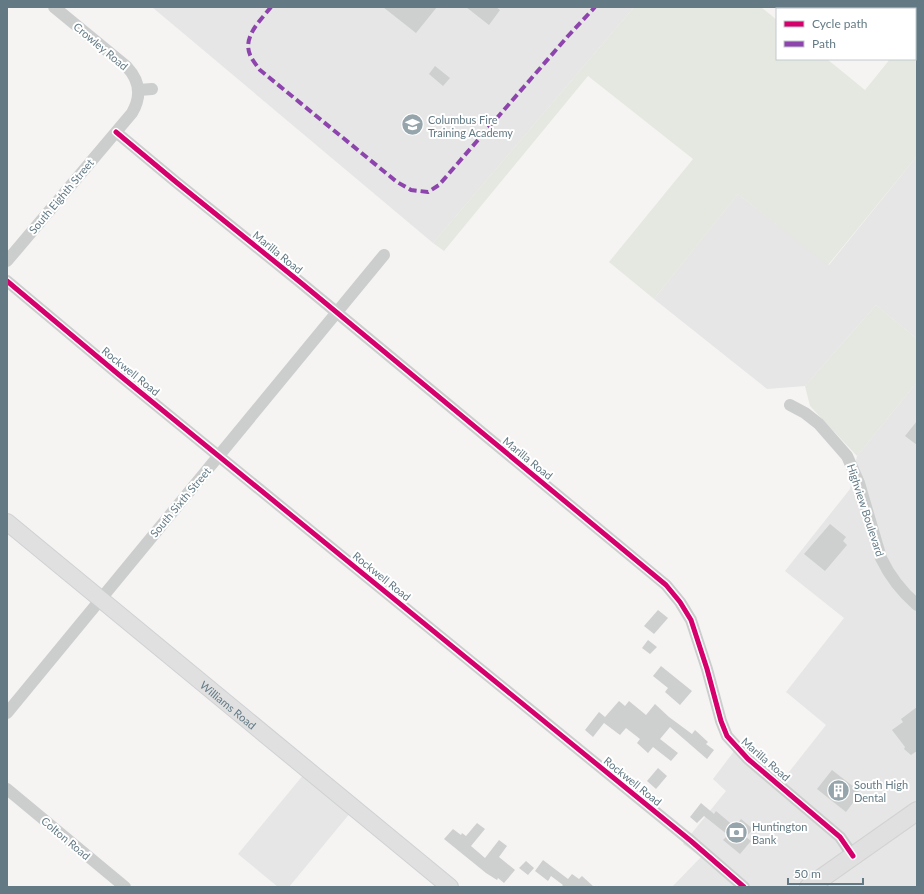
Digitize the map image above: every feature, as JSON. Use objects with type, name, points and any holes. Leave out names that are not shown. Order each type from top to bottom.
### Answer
[{"type":"main road","name":"Williams Road","points":[[7,522],[450,887]]},
{"type":"main road","points":[[809,887],[917,811]]},
{"type":"street","name":"Crowley Road","points":[[54,7],[127,67],[133,73],[138,82],[139,90]]},
{"type":"street","points":[[116,132],[132,113],[136,105],[139,90],[152,89]]},
{"type":"street","name":"South Eighth Street","points":[[7,261],[116,132]]},
{"type":"street","name":"Marilla Road","points":[[116,132],[666,585],[680,602],[691,620],[707,669],[721,721],[727,736],[748,759],[840,838],[853,856]]},
{"type":"street","name":"South Sixth Street","points":[[7,713],[384,255]]},
{"type":"street","name":"Rockwell Road","points":[[7,281],[118,374],[691,841],[744,887]]},
{"type":"street","name":"Highview Boulevard","points":[[790,405],[805,413],[819,424],[847,456],[859,483],[885,567],[896,584],[917,605]]},
{"type":"street","name":"Colton Road","points":[[7,789],[125,887]]},
{"type":"shaded area","name":"Columbus Fire Training Academy","points":[[152,7],[634,7],[433,243]]},
{"type":"shaded area","points":[[634,7],[761,7],[776,19],[776,60],[828,60],[865,90],[889,60],[916,60],[917,26],[917,156],[828,265],[738,194],[654,299],[609,262],[693,159],[588,76],[444,251],[433,243]]},
{"type":"shaded area","points":[[917,156],[917,339],[876,305],[805,386],[767,389],[654,299],[738,194],[829,265]]},
{"type":"shaded area","points":[[876,305],[917,339],[917,382],[857,456],[810,406],[805,386]]},
{"type":"shaded area","points":[[917,382],[917,887],[672,887],[701,857],[683,844],[726,791],[713,779],[735,750],[778,786],[826,725],[786,692],[844,618],[785,571],[850,489],[857,456]]},
{"type":"shaded area","points":[[304,774],[351,812],[289,887],[278,887],[238,854]]},
{"type":"building","points":[[383,7],[437,7],[416,33]]},
{"type":"building","points":[[466,7],[496,7],[500,10],[489,25]]},
{"type":"building","points":[[435,66],[450,78],[443,86],[429,74]]},
{"type":"building","points":[[917,421],[917,445],[905,436]]},
{"type":"building","points":[[830,524],[846,537],[843,541],[847,545],[825,571],[804,554]]},
{"type":"building","points":[[658,610],[668,618],[654,634],[644,626]]},
{"type":"building","points":[[648,640],[657,647],[650,654],[642,648]]},
{"type":"building","points":[[661,666],[692,691],[680,705],[665,692],[668,688],[653,676]]},
{"type":"building","points":[[619,701],[625,706],[629,701],[646,715],[655,704],[669,717],[692,734],[695,730],[708,742],[706,744],[714,750],[707,759],[670,727],[660,739],[678,753],[671,761],[653,747],[648,753],[637,743],[640,739],[626,728],[620,735],[604,723],[593,737],[585,730],[599,712],[605,717]]},
{"type":"building","points":[[917,707],[917,751],[911,755],[904,749],[905,747],[892,730],[903,722],[901,719]]},
{"type":"building","points":[[658,768],[667,776],[656,789],[647,781]]},
{"type":"building","name":"South High Dental","points":[[832,770],[859,791],[853,799],[855,800],[846,812],[817,789]]},
{"type":"building","name":"Huntington Bank","points":[[701,803],[714,814],[716,811],[735,827],[741,819],[753,829],[746,837],[751,841],[740,854],[723,840],[728,835],[704,816],[697,823],[690,817]]},
{"type":"building","points":[[477,823],[485,829],[471,846],[485,858],[499,840],[507,846],[499,857],[515,870],[504,883],[498,878],[497,880],[486,873],[444,839],[453,829],[461,835],[462,833],[466,836]]},
{"type":"building","points":[[543,860],[568,879],[572,874],[579,879],[582,876],[594,887],[561,887],[563,885],[551,876],[548,881],[535,871]]},
{"type":"building","points":[[526,861],[534,868],[528,875],[519,868]]},
{"type":"marked path","points":[[271,7],[253,30],[248,43],[251,57],[260,70],[397,182],[411,190],[428,192],[439,185],[595,7]]},
{"type":"cycle path","points":[[116,132],[666,585],[680,602],[691,620],[707,669],[721,721],[727,736],[748,759],[840,837],[853,856]]},
{"type":"cycle path","points":[[7,281],[118,374],[691,841],[744,887]]},
{"type":"place","name":"Columbus Fire Training Academy","points":[[413,125]]},
{"type":"place","name":"South High Dental","points":[[838,790]]},
{"type":"place","name":"Huntington Bank","points":[[737,832]]}]
